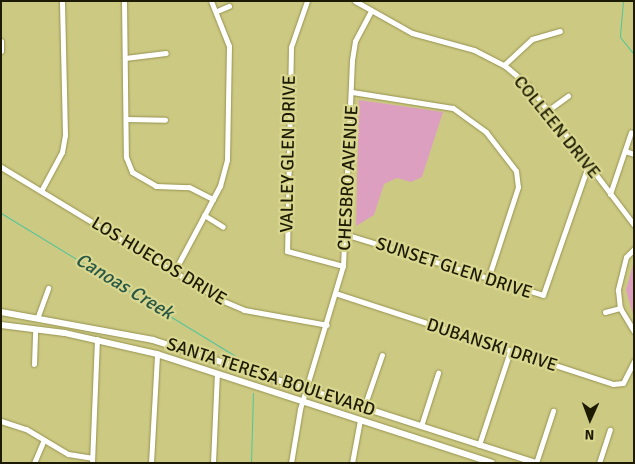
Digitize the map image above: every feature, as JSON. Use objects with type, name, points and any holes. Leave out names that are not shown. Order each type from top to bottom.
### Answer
[{"type":"main road","name":"SANTA TERESA BOULEVARD","points":[[1,312],[38,316],[153,340],[535,463]]},
{"type":"main road","name":"SANTA TERESA BOULEVARD","points":[[1,325],[97,340],[157,354],[360,420],[470,459],[492,463]]},
{"type":"street","points":[[41,190],[62,152],[64,135],[62,1]]},
{"type":"street","points":[[124,1],[126,156],[142,181],[189,187],[213,199]]},
{"type":"street","points":[[174,272],[213,199],[227,160],[229,59],[217,11],[211,1]]},
{"type":"street","name":"VALLEY GLEN DRIVE","points":[[307,1],[291,47],[286,251],[343,266]]},
{"type":"street","name":"COLLEEN DRIVE","points":[[355,1],[412,33],[474,50],[504,64],[547,112],[634,225]]},
{"type":"street","points":[[217,11],[229,6]]},
{"type":"street","name":"CHESBRO AVENUE","points":[[292,463],[306,389],[338,294],[343,266],[348,235],[355,41],[371,11]]},
{"type":"street","points":[[504,64],[532,39],[560,31]]},
{"type":"street","points":[[1,41],[1,51]]},
{"type":"street","points":[[125,58],[166,53]]},
{"type":"street","points":[[352,92],[452,108],[481,127],[516,172],[518,187],[488,279]]},
{"type":"street","points":[[547,112],[568,96]]},
{"type":"street","points":[[126,118],[165,120]]},
{"type":"street","points":[[610,194],[631,132]]},
{"type":"street","points":[[625,151],[634,154]]},
{"type":"street","name":"LOS HUECOS DRIVE","points":[[1,166],[174,272],[244,310],[328,325]]},
{"type":"street","name":"SUNSET GLEN DRIVE","points":[[348,235],[539,295],[546,293],[588,166]]},
{"type":"street","points":[[204,216],[223,227]]},
{"type":"street","points":[[634,249],[620,274],[620,308],[634,331]]},
{"type":"street","points":[[38,316],[48,288]]},
{"type":"street","name":"DUBANSKI DRIVE","points":[[338,294],[613,384],[624,383],[634,361]]},
{"type":"street","points":[[605,312],[620,308]]},
{"type":"street","points":[[34,364],[35,329]]},
{"type":"street","points":[[1,421],[44,440],[68,454],[92,460],[97,340]]},
{"type":"street","points":[[479,445],[510,351]]},
{"type":"street","points":[[151,463],[157,354]]},
{"type":"street","points":[[364,407],[382,355]]},
{"type":"street","points":[[213,463],[217,373]]},
{"type":"street","points":[[421,426],[438,373]]},
{"type":"street","points":[[535,463],[553,411]]},
{"type":"street","points":[[352,463],[360,420]]},
{"type":"street","points":[[599,463],[610,430]]},
{"type":"street","points":[[34,463],[44,440]]},
{"type":"shaded area","points":[[359,100],[443,112],[422,177],[411,182],[397,178],[384,184],[374,215],[356,226]]},
{"type":"shaded area","points":[[634,261],[634,318],[626,290]]},
{"type":"waterway","points":[[623,1],[620,37],[634,54]]},
{"type":"waterway","name":"Canoas Creek","points":[[1,213],[245,362]]},
{"type":"waterway","name":"Canoas Creek","points":[[251,463],[253,393]]}]
